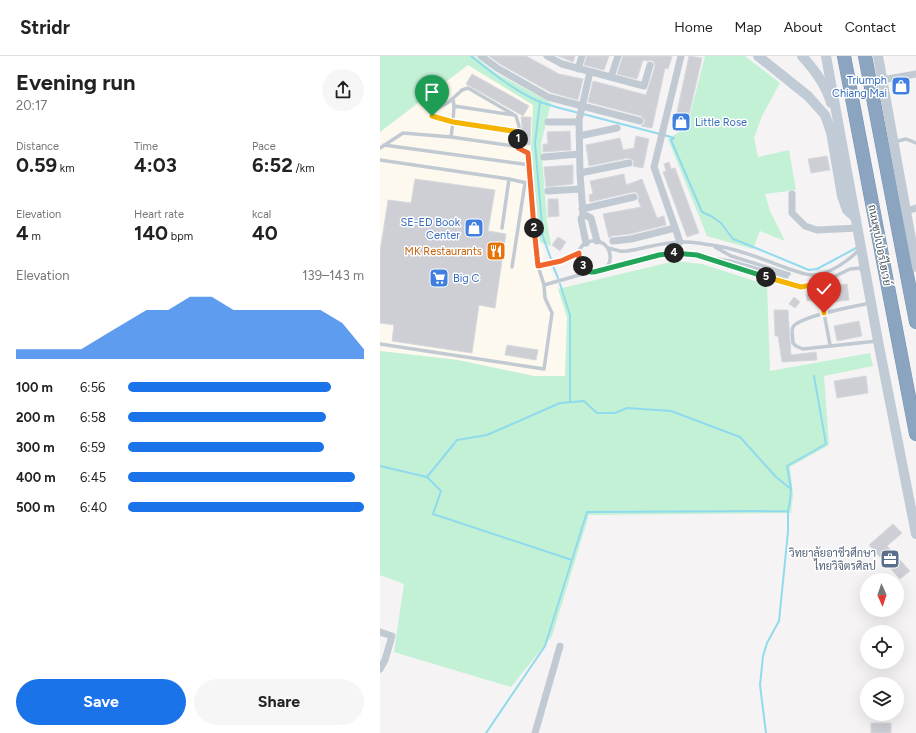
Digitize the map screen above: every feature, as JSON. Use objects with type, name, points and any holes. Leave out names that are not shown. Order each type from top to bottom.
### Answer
[{"type":"highway","name":"ถนนซุปเปอร์ไฮเวย์","points":[[844,56],[916,434]]},
{"type":"highway","name":"ถนนซุปเปอร์ไฮเวย์","points":[[865,56],[916,322]]},
{"type":"main road","points":[[758,56],[808,96],[826,115],[842,196],[847,210],[857,223]]},
{"type":"main road","points":[[802,56],[812,67],[822,82],[830,99],[843,149]]},
{"type":"main road","points":[[826,56],[878,341],[916,534]]},
{"type":"main road","points":[[878,56],[894,142],[911,209],[916,262]]},
{"type":"street","points":[[481,56],[497,68],[548,97],[582,109],[640,121]]},
{"type":"street","points":[[547,56],[562,64],[578,69],[644,86],[650,65]]},
{"type":"street","points":[[578,69],[582,56]]},
{"type":"street","points":[[611,77],[618,56]]},
{"type":"street","points":[[680,242],[654,170],[654,164],[681,56]]},
{"type":"street","points":[[586,243],[581,219],[583,211],[580,173],[579,121],[590,72]]},
{"type":"street","points":[[882,80],[916,74]]},
{"type":"street","points":[[548,122],[579,121]]},
{"type":"street","points":[[579,136],[617,128]]},
{"type":"street","points":[[544,157],[580,154]]},
{"type":"street","points":[[580,173],[629,163]]},
{"type":"street","points":[[548,191],[581,190]]},
{"type":"street","points":[[792,194],[792,213],[806,226],[817,230],[857,223]]},
{"type":"street","points":[[583,211],[634,197]]},
{"type":"street","points":[[583,211],[590,218],[597,240]]},
{"type":"street","points":[[613,241],[631,239],[675,228]]},
{"type":"street","points":[[380,632],[392,636],[385,660],[380,669]]},
{"type":"street","points":[[535,733],[560,646]]},
{"type":"lane","points":[[518,148],[519,132],[519,126],[516,116],[468,88],[462,90],[449,102],[435,110],[432,116],[453,122],[519,132]]},
{"type":"lane","points":[[451,137],[454,106],[453,98]]},
{"type":"lane","points":[[454,106],[516,116]]},
{"type":"lane","points":[[380,148],[403,133],[451,137],[514,146],[528,153],[538,266],[544,286],[545,298],[552,313],[544,369],[380,344]]},
{"type":"lane","points":[[894,142],[906,139],[916,143]]},
{"type":"lane","points":[[384,145],[530,165]]},
{"type":"lane","points":[[380,160],[509,179],[531,184]]},
{"type":"lane","points":[[502,228],[509,179]]},
{"type":"lane","points":[[512,267],[525,183]]},
{"type":"lane","points":[[590,272],[579,262],[579,253],[582,246],[593,240],[597,240],[608,248],[620,251],[629,251],[667,243],[692,242],[730,249],[813,275],[826,272],[850,259],[861,248]]},
{"type":"lane","points":[[544,286],[590,272],[659,255],[676,253],[730,261],[788,276],[732,256],[713,246]]},
{"type":"lane","points":[[604,269],[609,263],[610,257],[608,248]]},
{"type":"lane","points":[[538,266],[561,261],[579,253]]},
{"type":"lane","points":[[713,259],[725,265],[801,287],[821,283],[853,268],[860,268],[866,276]]},
{"type":"lane","points":[[819,274],[830,346]]},
{"type":"lane","points":[[871,303],[824,313],[796,324],[792,329],[793,343],[803,349],[878,341]]},
{"type":"shaded area","points":[[468,65],[534,105],[531,149],[540,242],[567,317],[565,376],[534,376],[458,360],[380,351],[380,323],[394,325],[392,341],[472,353],[479,305],[494,308],[506,234],[488,231],[494,190],[415,179],[411,203],[388,200],[380,251],[380,132]]},
{"type":"green space","points":[[380,56],[474,56],[496,73],[551,103],[541,144],[547,221],[551,246],[540,242],[531,149],[533,105],[468,65],[380,132]]},
{"type":"green space","points":[[705,56],[745,56],[780,83],[762,116],[754,138],[758,157],[789,150],[796,190],[765,194],[770,211],[785,241],[760,231],[753,249],[707,236],[668,139],[687,127]]},
{"type":"green space","points":[[675,261],[702,264],[767,285],[770,371],[870,353],[873,366],[824,376],[829,445],[790,467],[793,494],[791,513],[589,515],[552,636],[511,687],[394,652],[404,584],[380,575],[380,351],[458,360],[534,376],[565,376],[567,317],[558,289]]},
{"type":"building","points":[[489,56],[526,56],[559,74],[583,79],[578,100],[550,92],[500,64]]},
{"type":"building","points":[[558,56],[575,56],[573,62]]},
{"type":"building","points":[[587,56],[609,56],[604,70],[584,65]]},
{"type":"building","points":[[623,56],[672,57],[668,69],[665,68],[652,128],[641,126],[644,124],[645,120],[641,116],[588,102],[593,81],[646,95],[655,66],[654,62],[651,60],[643,60],[637,79],[617,74]]},
{"type":"building","points":[[689,56],[702,58],[686,128],[674,126]]},
{"type":"building","points":[[472,74],[529,106],[523,116],[466,84]]},
{"type":"building","points":[[521,117],[531,117],[530,145],[521,145]]},
{"type":"building","points":[[570,131],[571,150],[543,152],[543,144],[548,144],[547,132]]},
{"type":"building","points":[[636,136],[649,139],[643,168],[633,166],[633,160],[628,158],[589,166],[586,145],[620,138],[623,150],[634,148]]},
{"type":"building","points":[[827,156],[830,170],[811,173],[808,159]]},
{"type":"building","points":[[669,162],[671,169],[675,168],[699,233],[687,237],[663,172],[666,171],[664,164]]},
{"type":"building","points":[[573,165],[573,184],[546,187],[544,167]]},
{"type":"building","points":[[624,174],[626,185],[642,179],[657,218],[664,216],[666,225],[630,234],[612,236],[609,238],[603,214],[641,207],[638,200],[639,196],[636,192],[633,192],[590,202],[589,195],[593,194],[590,181]]},
{"type":"building","name":"Big C","points":[[415,179],[495,190],[488,231],[506,234],[495,308],[479,305],[472,353],[392,341],[394,325],[380,323],[380,252],[388,200],[411,203]]},
{"type":"building","points":[[548,199],[558,199],[559,216],[548,217]]},
{"type":"building","points":[[558,237],[566,242],[560,251],[552,245]]},
{"type":"building","points":[[847,284],[849,300],[826,303],[824,287]]},
{"type":"building","points":[[818,293],[819,300],[807,301],[806,294]]},
{"type":"building","points":[[794,297],[800,302],[795,308],[789,304]]},
{"type":"building","points":[[774,310],[788,310],[791,355],[816,352],[817,360],[782,362],[778,336],[775,336]]},
{"type":"building","points":[[859,321],[862,336],[837,341],[834,326]]},
{"type":"building","points":[[507,345],[538,350],[536,360],[505,355]]},
{"type":"building","points":[[866,376],[868,393],[837,398],[834,381]]},
{"type":"building","name":"วิทยาลัยอาชีวศึกษา ไทยวิจิตรศิลป","points":[[893,524],[902,533],[887,546],[910,571],[904,576],[904,573],[895,573],[869,545]]},
{"type":"building","points":[[871,723],[891,723],[891,733],[871,733]]},
{"type":"waterway","points":[[471,56],[504,81],[531,98],[579,113]]},
{"type":"waterway","points":[[540,101],[535,143],[543,237],[551,259]]},
{"type":"waterway","points":[[583,114],[660,134]]},
{"type":"waterway","points":[[664,135],[674,138],[671,140],[702,212],[721,223],[733,239],[809,270],[817,269],[858,247]]},
{"type":"waterway","points":[[553,266],[558,278]]},
{"type":"waterway","points":[[560,284],[570,315],[570,402]]},
{"type":"waterway","points":[[766,733],[760,685],[763,656],[767,643],[779,621],[791,489],[787,466],[826,444],[814,376]]},
{"type":"waterway","points":[[380,466],[427,477],[457,440],[487,435],[560,403],[584,401],[597,413],[615,413],[627,408],[671,411],[740,437],[776,477],[791,489]]},
{"type":"waterway","points":[[427,477],[441,491],[433,514],[572,560]]},
{"type":"waterway","points":[[486,733],[545,646],[587,512],[788,511]]},
{"type":"place","name":"Triumph Chiang Mai","points":[[901,86]]},
{"type":"place","name":"Little Rose","points":[[681,122]]},
{"type":"place","name":"SE-ED Book Center","points":[[474,228]]},
{"type":"place","name":"MK Restaurants","points":[[496,251]]},
{"type":"place","name":"Big C","points":[[439,278]]},
{"type":"place","name":"วิทยาลัยอาชีวศึกษา ไทยวิจิตรศิลป","points":[[890,559]]},
{"type":"route","points":[[432,116],[453,122],[519,132],[518,148],[528,153],[530,165],[538,266],[561,261],[579,253],[579,262],[590,272],[659,255],[676,253],[697,255],[713,259],[725,265],[801,287],[821,283],[824,313]]}]
